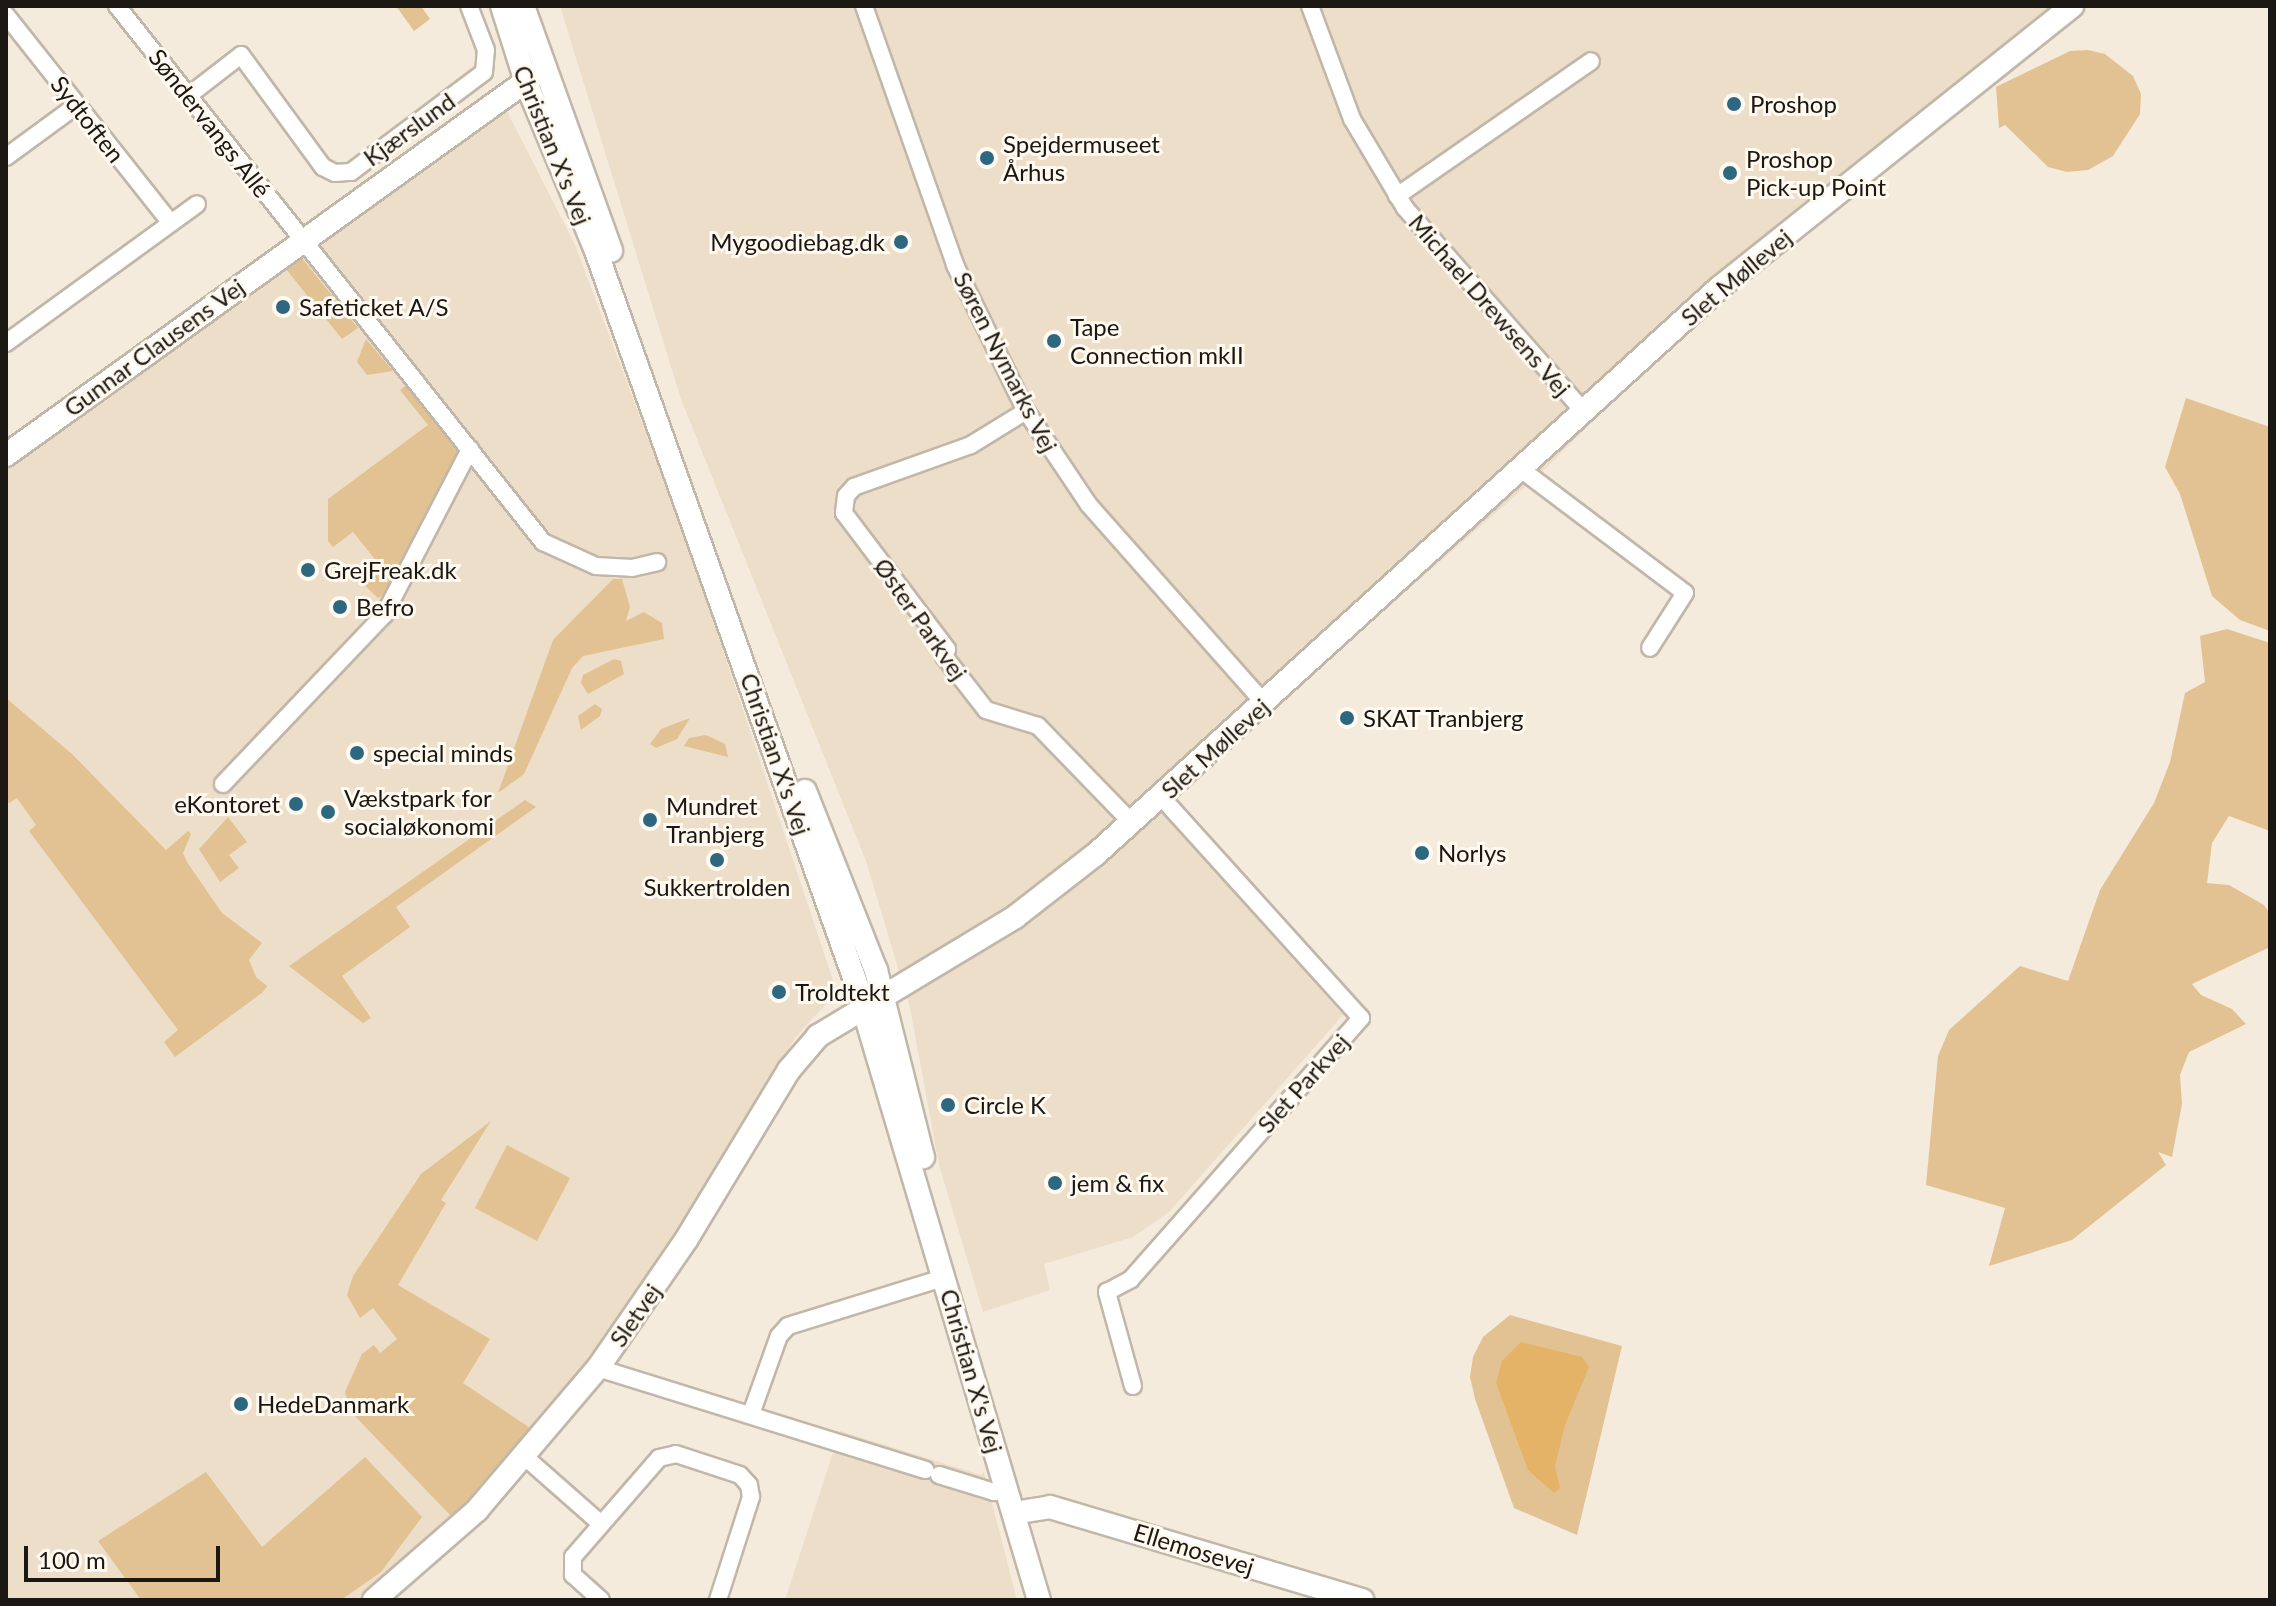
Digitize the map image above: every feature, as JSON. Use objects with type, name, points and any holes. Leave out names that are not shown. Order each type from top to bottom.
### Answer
[{"type":"main road","name":"Christian X's Vej","points":[[502,6],[527,85],[595,248],[863,1006],[946,1277],[1005,1487],[1020,1512]]},
{"type":"main road","name":"Christian X's Vej","points":[[523,6],[817,823],[884,994],[928,1180],[1020,1512]]},
{"type":"main road","name":"Slet Møllevej","points":[[884,994],[1015,917],[1132,823],[1719,288],[2072,6]]},
{"type":"main road","points":[[540,53],[537,72],[527,85],[542,94],[608,242]]},
{"type":"main road","name":"Gunnar Clausens Vej","points":[[6,455],[488,104],[527,85]]},
{"type":"main road","name":"Sletvej","points":[[374,1600],[453,1533],[525,1457],[598,1368],[686,1240],[789,1070],[818,1036],[884,994]]},
{"type":"main road","name":"Ellemosevej","points":[[1020,1512],[1038,1507],[1066,1511],[1362,1600]]},
{"type":"main road","points":[[1020,1512],[1039,1600]]},
{"type":"main road","points":[[1020,1512],[1052,1600]]},
{"type":"street","name":"Søndervangs Allé","points":[[117,6],[303,240]]},
{"type":"street","name":"Kjærslund","points":[[188,96],[241,55],[323,167],[335,173],[351,172],[484,72],[486,50],[469,6]]},
{"type":"street","name":"Søren Nymarks Vej","points":[[864,6],[955,265],[1026,411],[1089,505],[1265,704]]},
{"type":"street","name":"Michael Drewsens Vej","points":[[1310,6],[1352,119],[1397,196],[1440,252],[1585,413]]},
{"type":"street","name":"Sydtoften","points":[[6,15],[171,223]]},
{"type":"street","name":"Michael Drewsens Vej","points":[[1397,196],[1591,61]]},
{"type":"street","points":[[6,157],[77,105]]},
{"type":"street","points":[[6,343],[197,204]]},
{"type":"street","points":[[303,240],[551,547],[577,561],[615,569],[657,562]]},
{"type":"street","name":"Øster Parkvej","points":[[1026,411],[971,445],[854,487],[846,496],[844,513],[947,649],[944,656],[986,710],[1038,726],[1132,823]]},
{"type":"street","points":[[223,784],[384,615],[470,449]]},
{"type":"street","points":[[1522,470],[1685,593],[1650,648]]},
{"type":"street","name":"Slet Parkvej","points":[[1133,1386],[1107,1292],[1131,1279],[1361,1018],[1161,797]]},
{"type":"street","points":[[751,1414],[779,1336],[788,1326],[946,1277]]},
{"type":"street","points":[[598,1368],[994,1492],[1005,1487]]},
{"type":"street","points":[[601,1600],[573,1575],[570,1565],[601,1524],[668,1454],[740,1475],[751,1497],[718,1600]]},
{"type":"street","points":[[525,1457],[601,1524]]},
{"type":"shaded area","points":[[396,6],[421,6],[430,19],[414,31]]},
{"type":"shaded area","points":[[560,6],[2083,6],[1715,299],[1539,475],[1158,808],[1343,1015],[1169,1212],[1133,1237],[1044,1264],[1050,1290],[983,1312],[939,1165],[910,1008],[866,861],[681,399]]},
{"type":"shaded area","points":[[2088,50],[2105,54],[2133,76],[2141,94],[2140,114],[2113,156],[2088,170],[2067,172],[2048,167],[2005,125],[1999,128],[1996,87],[2070,51]]},
{"type":"shaded area","points":[[503,94],[509,115],[575,245],[686,539],[837,992],[795,1038],[663,1260],[517,1452],[469,1504],[356,1600],[6,1600],[6,455]]},
{"type":"shaded area","points":[[301,257],[358,328],[342,339],[286,269]]},
{"type":"shaded area","points":[[366,339],[393,371],[367,375],[357,362]]},
{"type":"shaded area","points":[[409,383],[459,450],[388,592],[378,598],[363,584],[382,568],[353,532],[333,547],[328,541],[328,499],[428,425],[400,390]]},
{"type":"shaded area","points":[[2186,398],[2270,427],[2270,631],[2240,620],[2212,596],[2180,494],[2165,467]]},
{"type":"shaded area","points":[[613,579],[622,579],[630,607],[626,621],[644,612],[662,623],[664,639],[583,656],[572,668],[524,774],[498,793],[553,640]]},
{"type":"shaded area","points":[[2227,629],[2270,643],[2270,831],[2229,816],[2212,843],[2207,883],[2229,885],[2264,905],[2270,914],[2270,947],[2192,984],[2201,995],[2232,1009],[2246,1024],[2189,1052],[2180,1075],[2182,1104],[2172,1157],[2158,1152],[2166,1165],[2072,1240],[1989,1266],[2005,1208],[1926,1185],[1938,1056],[1949,1030],[2020,966],[2068,981],[2100,890],[2154,803],[2170,762],[2185,693],[2205,682],[2200,636]]},
{"type":"shaded area","points":[[614,659],[621,661],[624,674],[588,694],[581,683],[583,675]]},
{"type":"shaded area","points":[[6,698],[72,754],[166,850],[188,831],[191,834],[183,853],[187,862],[222,913],[262,943],[249,960],[256,977],[267,986],[263,992],[175,1057],[164,1042],[178,1030],[29,831],[36,825],[17,798],[9,803],[6,799]]},
{"type":"shaded area","points":[[595,704],[602,709],[600,716],[581,730],[578,716]]},
{"type":"shaded area","points":[[690,718],[677,739],[656,748],[650,744],[661,729]]},
{"type":"shaded area","points":[[706,735],[725,744],[728,757],[684,746],[689,738]]},
{"type":"shaded area","points":[[525,800],[536,807],[396,907],[410,927],[342,976],[371,1018],[363,1023],[289,966]]},
{"type":"shaded area","points":[[228,817],[247,842],[229,855],[239,868],[220,882],[199,849]]},
{"type":"shaded area","points":[[491,1121],[441,1200],[446,1203],[398,1285],[490,1339],[463,1383],[533,1430],[469,1504],[450,1515],[351,1412],[345,1392],[362,1354],[374,1345],[380,1353],[397,1339],[373,1308],[360,1318],[347,1295],[353,1276],[421,1174]]},
{"type":"shaded area","points":[[507,1145],[570,1178],[537,1241],[475,1208]]},
{"type":"shaded area","points":[[1510,1315],[1622,1346],[1577,1535],[1514,1508],[1475,1399],[1470,1377],[1473,1357],[1483,1337]]},
{"type":"shaded area","points":[[1521,1342],[1582,1357],[1589,1367],[1565,1425],[1555,1466],[1560,1488],[1554,1493],[1528,1470],[1496,1383],[1502,1361]]},
{"type":"shaded area","points":[[840,1431],[981,1475],[984,1472],[1017,1600],[785,1600]]},
{"type":"shaded area","points":[[365,1457],[422,1517],[381,1572],[341,1600],[141,1600],[98,1541],[206,1472],[262,1547]]},
{"type":"place","name":"Proshop","points":[[1734,104]]},
{"type":"place","name":"Spejdermuseet Århus","points":[[987,158]]},
{"type":"place","name":"Proshop Pick-up Point","points":[[1730,173]]},
{"type":"place","name":"Mygoodiebag.dk","points":[[901,242]]},
{"type":"place","name":"Safeticket A/S","points":[[283,307]]},
{"type":"place","name":"Tape Connection mkII","points":[[1054,341]]},
{"type":"place","name":"GrejFreak.dk","points":[[308,570]]},
{"type":"place","name":"Befro","points":[[340,607]]},
{"type":"place","name":"SKAT Tranbjerg","points":[[1347,718]]},
{"type":"place","name":"special minds","points":[[357,753]]},
{"type":"place","name":"eKontoret","points":[[296,804]]},
{"type":"place","name":"Vækstpark for socialøkonomi","points":[[328,812]]},
{"type":"place","name":"Mundret Tranbjerg","points":[[650,820]]},
{"type":"place","name":"Norlys","points":[[1422,853]]},
{"type":"place","name":"Sukkertrolden","points":[[717,860]]},
{"type":"place","name":"Troldtekt","points":[[779,992]]},
{"type":"place","name":"Circle K","points":[[948,1105]]},
{"type":"place","name":"jem & fix","points":[[1055,1183]]},
{"type":"place","name":"HedeDanmark","points":[[241,1404]]}]
